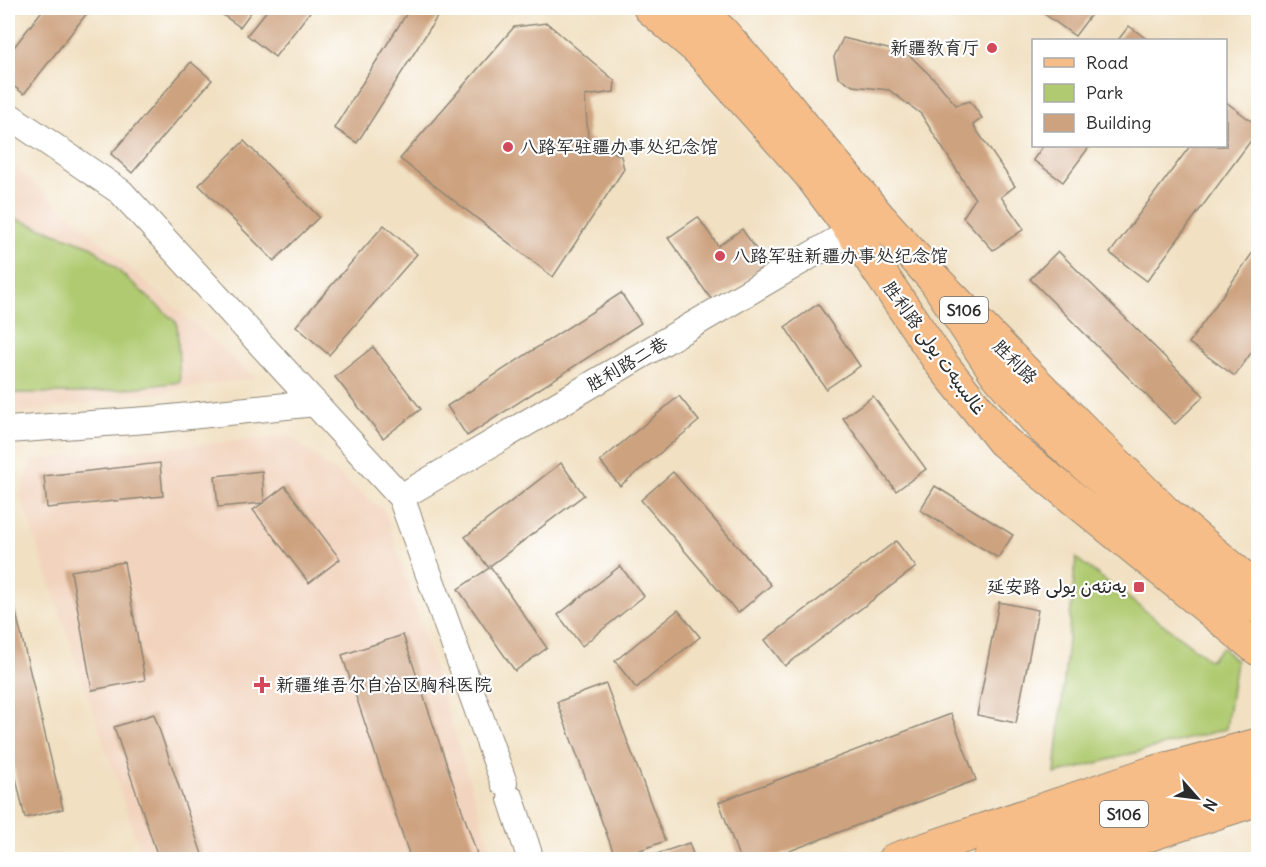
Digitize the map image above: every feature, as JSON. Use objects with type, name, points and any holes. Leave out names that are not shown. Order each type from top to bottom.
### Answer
[{"type":"main road","name":"胜利路 غالىبىيەت يولى","points":[[650,8],[700,51],[809,173],[852,231],[940,362],[1004,441],[1258,649]]},
{"type":"main road","name":"胜利路","points":[[694,8],[721,31],[776,93],[878,216],[935,280],[1165,512],[1258,590]]},
{"type":"main road","points":[[935,280],[996,373],[1042,427],[1212,576],[1258,607]]},
{"type":"main road","points":[[894,860],[1152,773],[1258,745]]},
{"type":"main road","name":"S106","points":[[989,860],[1258,766]]},
{"type":"main road","name":"S106","points":[[1071,860],[1258,799]]},
{"type":"street","points":[[8,115],[121,192],[401,497],[531,860]]},
{"type":"street","name":"胜利路二巷","points":[[401,497],[852,231]]},
{"type":"street","points":[[8,430],[161,419],[315,403]]},
{"type":"shaded area","points":[[8,161],[256,378],[8,415]]},
{"type":"shaded area","name":"新疆维吾尔自治区胸科医院","points":[[290,436],[385,511],[494,859],[143,859],[20,495],[32,460]]},
{"type":"green space","points":[[8,216],[91,246],[177,323],[180,382],[88,393],[8,393]]},
{"type":"green space","points":[[1076,558],[1210,660],[1222,647],[1236,661],[1226,729],[1055,774]]},
{"type":"building","points":[[44,8],[91,8],[24,94],[8,82],[8,55]]},
{"type":"building","points":[[213,8],[254,8],[240,27]]},
{"type":"building","points":[[269,8],[313,8],[275,57],[247,35]]},
{"type":"building","points":[[410,8],[429,8],[439,14],[357,143],[334,128]]},
{"type":"building","points":[[1036,8],[1096,8],[1075,36]]},
{"type":"building","name":"八路军驻疆办事处纪念馆","points":[[547,23],[615,81],[614,92],[585,96],[588,138],[621,156],[624,169],[553,277],[400,159],[514,27]]},
{"type":"building","points":[[1129,26],[1147,39],[1119,39]]},
{"type":"building","points":[[843,38],[908,54],[937,82],[956,105],[970,101],[982,118],[973,125],[1015,186],[1001,197],[1024,229],[993,250],[963,217],[975,199],[921,114],[889,90],[853,86],[838,77],[834,57]]},
{"type":"building","points":[[191,62],[212,80],[132,173],[111,154]]},
{"type":"building","points":[[1227,103],[1258,126],[1258,131],[1147,281],[1110,253],[1189,147],[1227,147]]},
{"type":"building","points":[[244,141],[319,217],[274,261],[199,185]]},
{"type":"building","points":[[1042,147],[1089,147],[1063,182],[1033,160]]},
{"type":"building","name":"八路军驻新疆办事处纪念馆","points":[[698,217],[718,246],[742,229],[767,265],[713,302],[668,238]]},
{"type":"building","points":[[384,225],[417,254],[329,355],[296,326]]},
{"type":"building","points":[[1258,245],[1258,343],[1235,376],[1189,343]]},
{"type":"building","points":[[1058,251],[1204,396],[1175,424],[1030,279]]},
{"type":"building","points":[[621,293],[641,323],[467,436],[447,406]]},
{"type":"building","points":[[818,304],[860,366],[826,389],[785,327]]},
{"type":"building","points":[[373,347],[421,409],[383,438],[335,377]]},
{"type":"building","points":[[679,396],[699,421],[620,486],[600,461]]},
{"type":"building","points":[[873,396],[926,469],[896,491],[843,418]]},
{"type":"building","points":[[160,463],[163,496],[47,508],[44,476]]},
{"type":"building","points":[[561,463],[584,495],[490,566],[547,648],[515,671],[458,589],[489,568],[465,537]]},
{"type":"building","points":[[262,471],[264,502],[285,486],[340,559],[309,583],[253,510],[263,503],[218,507],[215,476]]},
{"type":"building","points":[[673,472],[771,585],[738,613],[641,500]]},
{"type":"building","points":[[935,486],[1013,535],[998,558],[920,510]]},
{"type":"building","points":[[896,541],[916,567],[785,666],[765,640]]},
{"type":"building","points":[[124,562],[145,680],[92,690],[71,571]]},
{"type":"building","points":[[620,566],[644,596],[582,646],[558,615]]},
{"type":"building","points":[[8,580],[63,809],[25,818],[8,743]]},
{"type":"building","points":[[999,602],[1038,610],[1016,723],[977,715]]},
{"type":"building","points":[[678,610],[700,637],[636,688],[615,661]]},
{"type":"building","points":[[403,635],[479,860],[411,860],[342,655]]},
{"type":"building","points":[[606,684],[665,841],[616,859],[557,702]]},
{"type":"building","points":[[154,714],[204,860],[159,860],[114,727]]},
{"type":"building","points":[[951,714],[976,780],[766,860],[740,860],[719,802]]},
{"type":"building","points":[[689,843],[695,860],[642,860],[642,859]]},
{"type":"place","name":"新疆教育厅","points":[[992,48]]},
{"type":"place","name":"八路军驻疆办事处纪念馆","points":[[508,147]]},
{"type":"place","name":"八路军驻新疆办事处纪念馆","points":[[720,256]]},
{"type":"place","name":"延安路 يەنئەن يولى","points":[[1139,587]]},
{"type":"place","name":"新疆维吾尔自治区胸科医院","points":[[262,685]]}]
